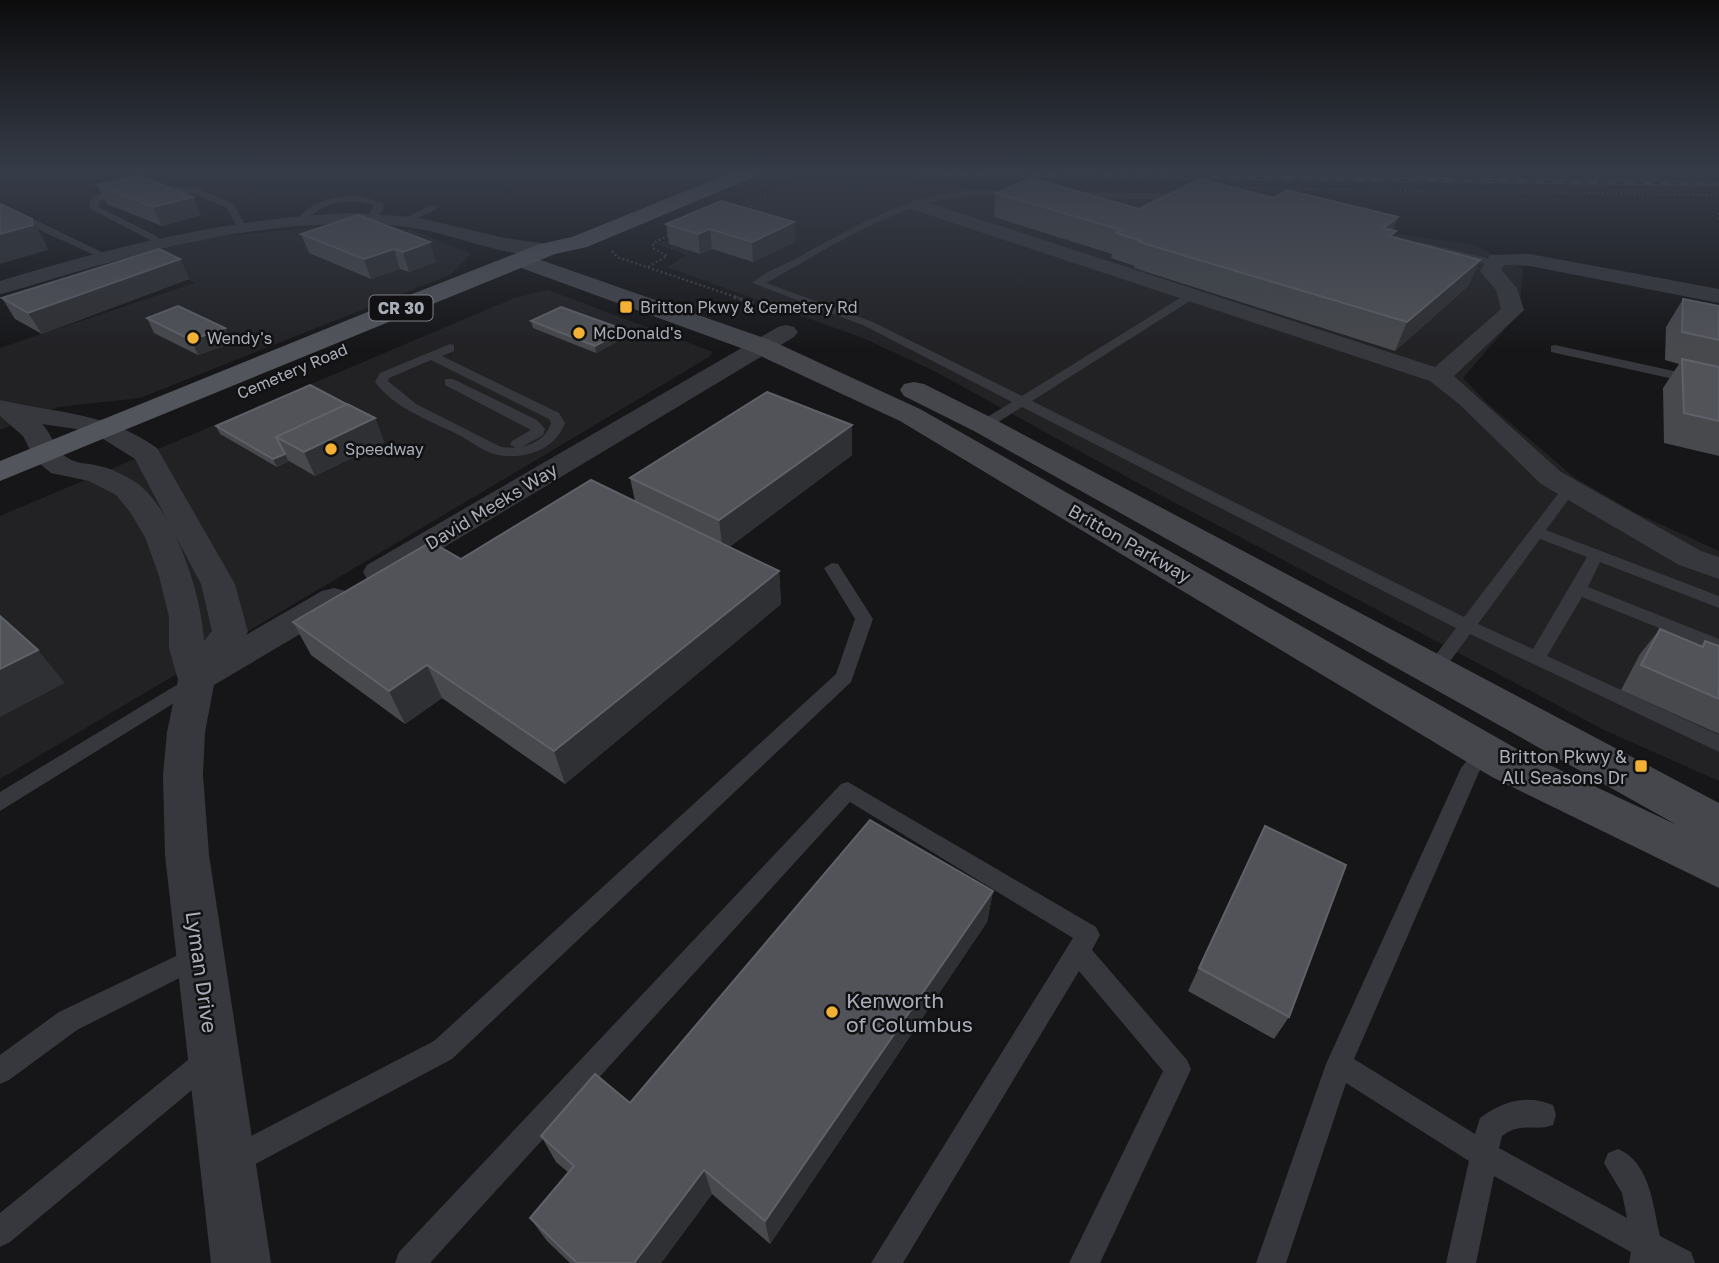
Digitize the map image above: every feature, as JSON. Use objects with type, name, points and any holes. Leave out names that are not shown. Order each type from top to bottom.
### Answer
[{"type":"main road","name":"Cemetery Road","points":[[0,472],[53,460],[119,434],[597,232]]},
{"type":"main road","name":"Britton Parkway","points":[[543,253],[773,339],[874,371],[984,425],[1719,825]]},
{"type":"main road","name":"Britton Parkway","points":[[773,339],[910,415],[1485,752],[1630,826],[1719,867]]},
{"type":"main road","name":"Cemetery Road","points":[[0,493],[53,460]]},
{"type":"street","points":[[0,288],[105,256],[215,232]]},
{"type":"street","points":[[452,232],[543,253]]},
{"type":"street","points":[[999,232],[1439,376],[1468,399],[1551,478],[1690,558],[1719,569]]},
{"type":"street","points":[[1439,376],[1513,310],[1506,288],[1490,271],[1497,259],[1530,260],[1719,296]]},
{"type":"street","name":"David Meeks Way","points":[[196,680],[773,339]]},
{"type":"street","points":[[4,413],[66,418],[119,434]]},
{"type":"street","points":[[4,413],[35,432],[53,460]]},
{"type":"street","name":"Lyman Drive","points":[[119,434],[146,454],[218,583],[230,632],[196,680],[186,732],[183,775],[187,855],[241,1263]]},
{"type":"street","name":"Lyman Drive","points":[[53,460],[97,474],[127,489],[144,508],[161,537],[175,576],[187,617],[187,648],[196,680]]},
{"type":"lane","points":[[54,232],[105,256]]},
{"type":"lane","points":[[141,232],[157,243]]},
{"type":"lane","points":[[857,232],[758,283],[869,324],[1467,626],[1719,744]]},
{"type":"lane","points":[[1417,244],[1495,263]]},
{"type":"lane","points":[[984,425],[1192,295]]},
{"type":"lane","points":[[425,370],[421,368],[450,348]]},
{"type":"lane","points":[[1555,349],[1719,385]]},
{"type":"lane","points":[[435,358],[554,416],[558,423],[557,431],[548,442],[530,448],[500,452],[398,397],[381,382],[384,376],[435,358]]},
{"type":"lane","points":[[449,382],[532,423],[538,429],[536,435],[518,444],[506,445],[478,433],[467,434]]},
{"type":"lane","points":[[548,442],[578,455]]},
{"type":"lane","points":[[1434,670],[1569,489]]},
{"type":"lane","points":[[1537,532],[1719,602]]},
{"type":"lane","points":[[1536,659],[1596,554]]},
{"type":"lane","points":[[228,1163],[443,1050],[844,677],[864,619],[832,568]]},
{"type":"lane","points":[[1578,589],[1719,646]]},
{"type":"lane","points":[[0,803],[196,680]]},
{"type":"lane","points":[[1271,1263],[1339,1064],[1471,768],[1485,752]]},
{"type":"lane","points":[[410,1263],[848,790],[1088,935],[886,1263]]},
{"type":"lane","points":[[1077,951],[1178,1069],[1084,1263]]},
{"type":"lane","points":[[0,1071],[68,1021],[200,955]]},
{"type":"lane","points":[[0,1232],[213,1056]]},
{"type":"lane","points":[[1339,1064],[1645,1254],[1680,1263]]},
{"type":"lane","points":[[1461,1263],[1490,1128],[1505,1116],[1527,1111],[1542,1115]]},
{"type":"lane","points":[[1618,1163],[1635,1187],[1645,1254]]},
{"type":"shaded area","points":[[270,232],[416,232],[471,254],[450,275],[140,398],[58,407],[0,430],[0,348],[195,283],[142,255],[201,239]]},
{"type":"shaded area","points":[[685,232],[1389,232],[1474,245],[1523,269],[1519,313],[1463,378],[1487,403],[1575,478],[1636,513],[1719,551],[1719,781],[1604,730],[1134,481],[934,371],[865,339],[667,267],[687,255],[657,244]]},
{"type":"shaded area","points":[[548,290],[713,352],[709,357],[0,779],[0,516],[514,298]]},
{"type":"building","points":[[403,232],[430,242],[403,252],[394,249],[364,259],[301,234]]},
{"type":"building","points":[[719,232],[773,232],[752,242]]},
{"type":"building","points":[[1395,232],[1389,236],[1480,260],[1407,322],[1116,233]]},
{"type":"building","points":[[159,249],[180,259],[28,313],[2,298]]},
{"type":"building","points":[[1683,299],[1719,306],[1719,340],[1682,332]]},
{"type":"building","points":[[178,306],[225,328],[191,340],[147,318]]},
{"type":"building","name":"McDonald's","points":[[561,307],[625,330],[595,346],[531,321]]},
{"type":"building","points":[[1682,359],[1719,367],[1719,421],[1684,413]]},
{"type":"building","points":[[310,385],[347,404],[276,437],[285,454],[273,459],[216,426]]},
{"type":"building","points":[[767,392],[852,425],[719,520],[630,478]]},
{"type":"building","points":[[347,404],[375,418],[304,452],[276,437]]},
{"type":"building","points":[[591,480],[779,571],[554,751],[427,665],[389,691],[293,622],[431,542],[461,559]]},
{"type":"building","points":[[0,616],[38,650],[0,669]]},
{"type":"building","points":[[1660,629],[1703,647],[1705,641],[1719,646],[1719,699],[1641,665]]},
{"type":"building","name":"Kenworth of Columbus","points":[[870,820],[993,891],[765,1221],[704,1170],[634,1263],[577,1263],[530,1218],[574,1166],[541,1136],[595,1074],[630,1103]]},
{"type":"building","points":[[1265,826],[1346,865],[1289,1017],[1199,968]]},
{"type":"place","name":"Britton Pkwy & Cemetery Rd","points":[[626,307]]},
{"type":"place","name":"McDonald's","points":[[579,333]]},
{"type":"place","name":"Wendy's","points":[[193,338]]},
{"type":"place","name":"Speedway","points":[[331,449]]},
{"type":"place","name":"Britton Pkwy & All Seasons Dr","points":[[1641,766]]},
{"type":"place","name":"Kenworth of Columbus","points":[[832,1012]]}]
